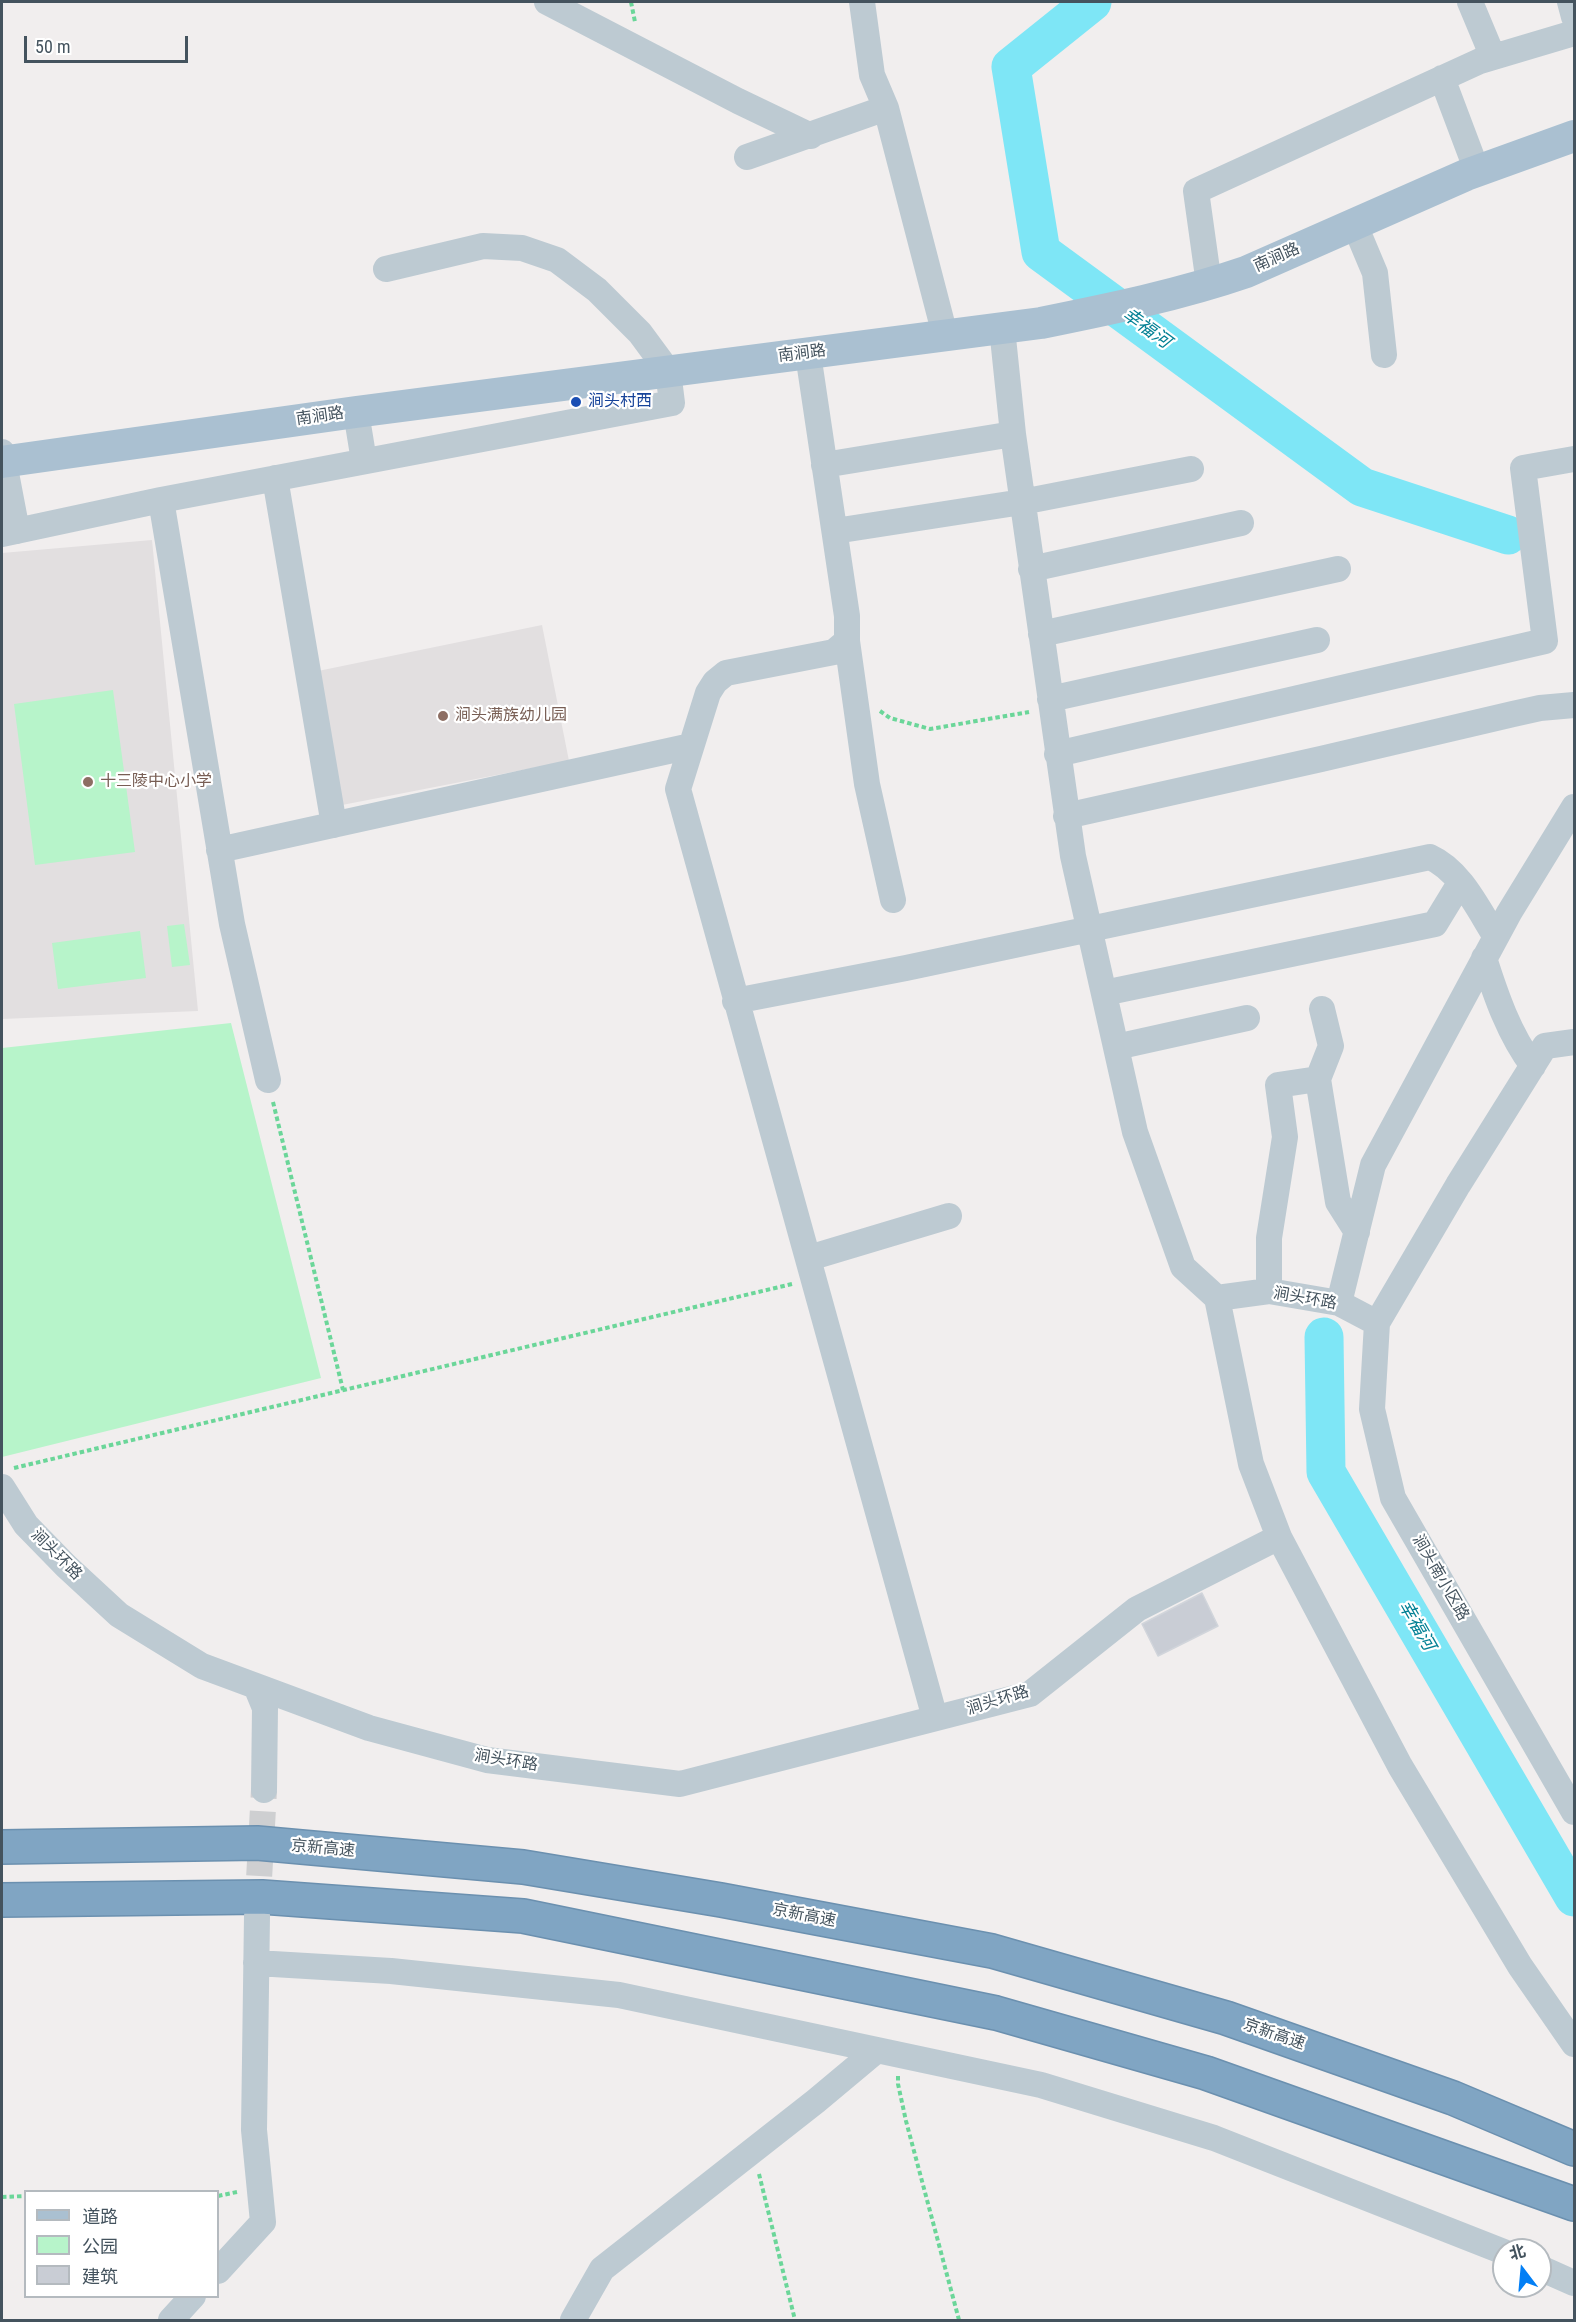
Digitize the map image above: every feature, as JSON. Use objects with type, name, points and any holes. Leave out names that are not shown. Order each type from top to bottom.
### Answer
[{"type":"highway","name":"京新高速","points":[[2,1847],[257,1843],[522,1867],[721,1900],[945,1942],[992,1952],[1226,2018],[1453,2098],[1567,2146]]},
{"type":"highway","points":[[2,1900],[262,1897],[523,1916],[996,2013],[1206,2073],[1574,2204]]},
{"type":"main road","name":"南涧路","points":[[2,458],[1041,323],[1145,300],[1246,272],[1477,171],[1575,136]]},
{"type":"street","points":[[547,2],[738,101],[811,136]]},
{"type":"street","points":[[862,2],[872,75],[886,108],[945,335]]},
{"type":"street","points":[[1470,2],[1493,57]]},
{"type":"street","points":[[1570,2],[1575,17]]},
{"type":"street","points":[[1209,284],[1196,191],[1442,78],[1493,57],[1575,33]]},
{"type":"street","points":[[1442,78],[1477,171]]},
{"type":"street","points":[[747,157],[886,108]]},
{"type":"street","points":[[1354,223],[1375,273],[1384,355]]},
{"type":"street","points":[[2,458],[9,532],[161,500],[672,403],[668,371],[633,326],[597,290],[557,260],[522,248],[483,246],[386,269]]},
{"type":"street","points":[[1002,328],[1012,434],[1066,816],[1135,1132],[1183,1267],[1216,1298],[1251,1464],[1279,1537],[1400,1766],[1520,1966],[1575,2044]]},
{"type":"street","points":[[808,354],[848,616],[847,641],[867,784],[893,900]]},
{"type":"street","points":[[356,412],[364,461]]},
{"type":"street","points":[[824,465],[1012,434]]},
{"type":"street","points":[[1057,754],[1545,641],[1523,468],[1575,459]]},
{"type":"street","points":[[835,531],[1022,502],[1191,469]]},
{"type":"street","points":[[275,478],[334,825]]},
{"type":"street","points":[[161,500],[232,924],[268,1080]]},
{"type":"street","points":[[1031,569],[1241,523]]},
{"type":"street","points":[[1041,634],[1338,569]]},
{"type":"street","points":[[1050,704],[1317,640]]},
{"type":"street","points":[[847,641],[834,652],[726,673],[715,682],[708,693],[678,789],[935,1718]]},
{"type":"street","points":[[1066,816],[1540,708],[1575,705]]},
{"type":"street","points":[[219,850],[691,746]]},
{"type":"street","points":[[1339,1303],[1373,1165],[1490,948],[1575,807]]},
{"type":"street","points":[[735,1001],[906,968],[1430,857],[1441,862],[1460,883],[1490,948],[1499,1003],[1527,1058]]},
{"type":"street","points":[[1104,993],[1435,924],[1460,883]]},
{"type":"street","points":[[1322,1009],[1331,1046],[1318,1079],[1338,1202],[1357,1232]]},
{"type":"street","points":[[1116,1047],[1247,1018]]},
{"type":"street","points":[[1377,1323],[1458,1185],[1527,1058],[1545,1046],[1575,1042]]},
{"type":"street","points":[[1269,1291],[1269,1238],[1285,1137],[1278,1085],[1318,1079]]},
{"type":"street","points":[[812,1268],[949,1216]]},
{"type":"street","name":"涧头环路","points":[[1216,1298],[1269,1291],[1339,1303],[1377,1323]]},
{"type":"street","name":"涧头南小区路","points":[[1377,1323],[1372,1409],[1393,1498],[1575,1812]]},
{"type":"street","name":"涧头环路","points":[[7,1478],[26,1525],[66,1566],[119,1615],[202,1666],[369,1728],[487,1760],[680,1784],[1030,1694],[1137,1609],[1279,1537]]},
{"type":"street","points":[[256,1686],[265,1708],[264,1790]]},
{"type":"street","points":[[219,2270],[263,2222],[254,2130],[257,1916]]},
{"type":"street","points":[[256,1963],[391,1971],[619,1995],[1041,2085],[1214,2138],[1492,2247]]},
{"type":"street","points":[[573,2320],[602,2269],[753,2150],[888,2052]]},
{"type":"street","points":[[1552,2273],[1575,2283]]},
{"type":"street","points":[[171,2320],[191,2298]]},
{"type":"path","points":[[854,694],[890,718],[930,729],[1050,704]]},
{"type":"path","points":[[268,1080],[343,1390]]},
{"type":"path","points":[[7,1478],[812,1268]]},
{"type":"path","points":[[888,2052],[959,2320]]},
{"type":"path","points":[[753,2150],[795,2320]]},
{"type":"path","points":[[2,2197],[24,2196]]},
{"type":"shaded area","name":"十三陵中心小学","points":[[152,540],[198,1011],[2,1019],[2,553]]},
{"type":"shaded area","name":"涧头满族幼儿园","points":[[542,625],[569,761],[342,805],[318,671]]},
{"type":"green space","points":[[113,690],[135,852],[35,865],[14,704]]},
{"type":"green space","points":[[184,924],[190,965],[172,967],[167,926]]},
{"type":"green space","points":[[140,931],[146,978],[58,989],[52,943]]},
{"type":"green space","points":[[231,1023],[321,1378],[2,1457],[2,1048]]},
{"type":"building","points":[[1202,1593],[1218,1626],[1158,1656],[1142,1624]]},
{"type":"waterway","name":"幸福河","points":[[1092,2],[1011,67],[1041,252],[1362,487],[1508,535]]},
{"type":"waterway","name":"幸福河","points":[[1324,1337],[1326,1472],[1574,1897]]},
{"type":"tunnel","points":[[257,1915],[264,1790]]},
{"type":"place","name":"涧头村西","points":[[576,402]]},
{"type":"place","name":"涧头满族幼儿园","points":[[443,716]]},
{"type":"place","name":"十三陵中心小学","points":[[88,782]]}]
